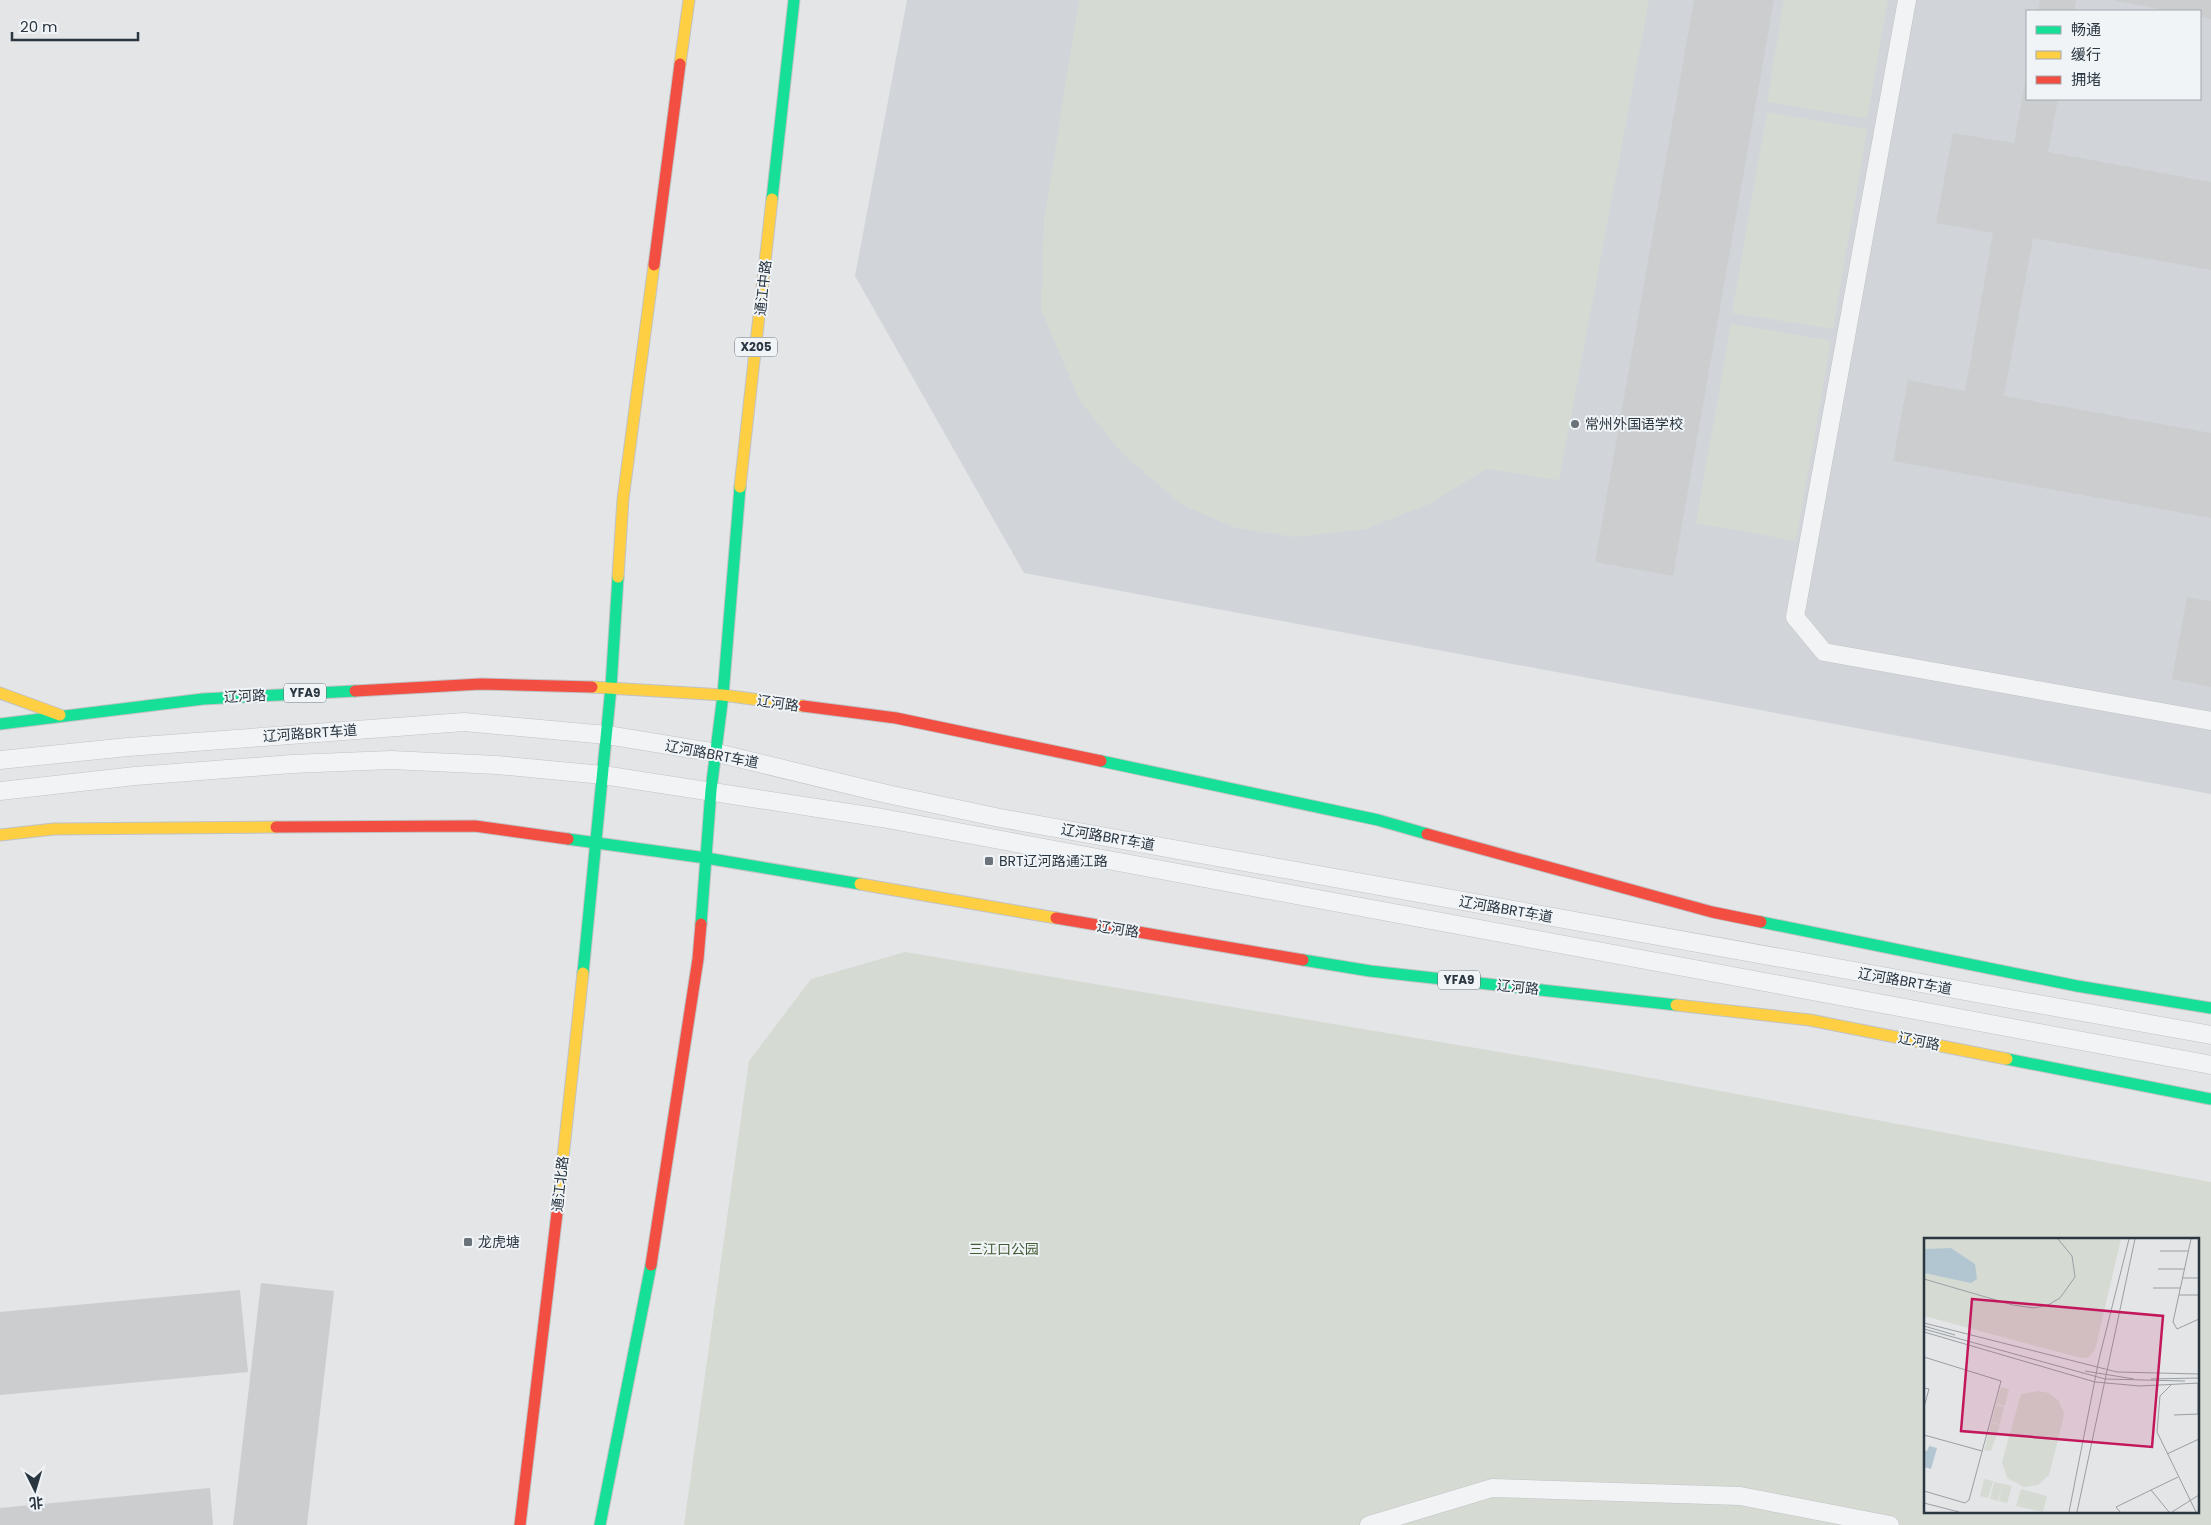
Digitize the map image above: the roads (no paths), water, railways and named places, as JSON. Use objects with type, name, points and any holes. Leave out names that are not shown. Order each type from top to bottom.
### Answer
[{"type":"main road","points":[[611,687],[623,499],[689,0]]},
{"type":"main road","name":"通江中路","points":[[706,858],[711,790],[723,695],[740,491],[794,0]]},
{"type":"main road","name":"辽河路","points":[[0,724],[203,698],[481,684],[611,687]]},
{"type":"main road","name":"YFA9","points":[[611,687],[723,695]]},
{"type":"main road","name":"通江北路","points":[[520,1525],[543,1341],[597,842],[611,687]]},
{"type":"main road","points":[[0,693],[64,716]]},
{"type":"main road","name":"辽河路","points":[[723,695],[916,722],[1378,820],[1712,912],[2077,986],[2211,1008]]},
{"type":"main road","name":"YFA9","points":[[0,835],[54,829],[474,826],[706,858]]},
{"type":"main road","points":[[600,1525],[652,1262],[698,959],[706,858]]},
{"type":"main road","name":"辽河路","points":[[706,858],[882,890],[1370,970],[1810,1020],[2211,1099]]},
{"type":"lane","points":[[1907,0],[1795,617],[1824,652],[2211,721]]},
{"type":"lane","name":"辽河路BRT车道","points":[[0,760],[128,747],[464,722],[607,734],[717,753],[887,794],[1000,818],[2211,1036]]},
{"type":"lane","name":"辽河路BRT车道","points":[[0,791],[135,776],[292,764],[391,760],[497,765],[603,775],[711,790],[882,818],[2211,1065]]},
{"type":"lane","points":[[1369,1525],[1492,1488],[1740,1496],[1890,1525]]},
{"type":"place","name":"常州外国语学校","points":[[1575,424]]},
{"type":"place","name":"BRT辽河路通江路","points":[[989,861]]},
{"type":"place","name":"龙虎塘","points":[[468,1242]]},
{"type":"park label","name":"三江口公园","points":[[1004,1249]]}]
